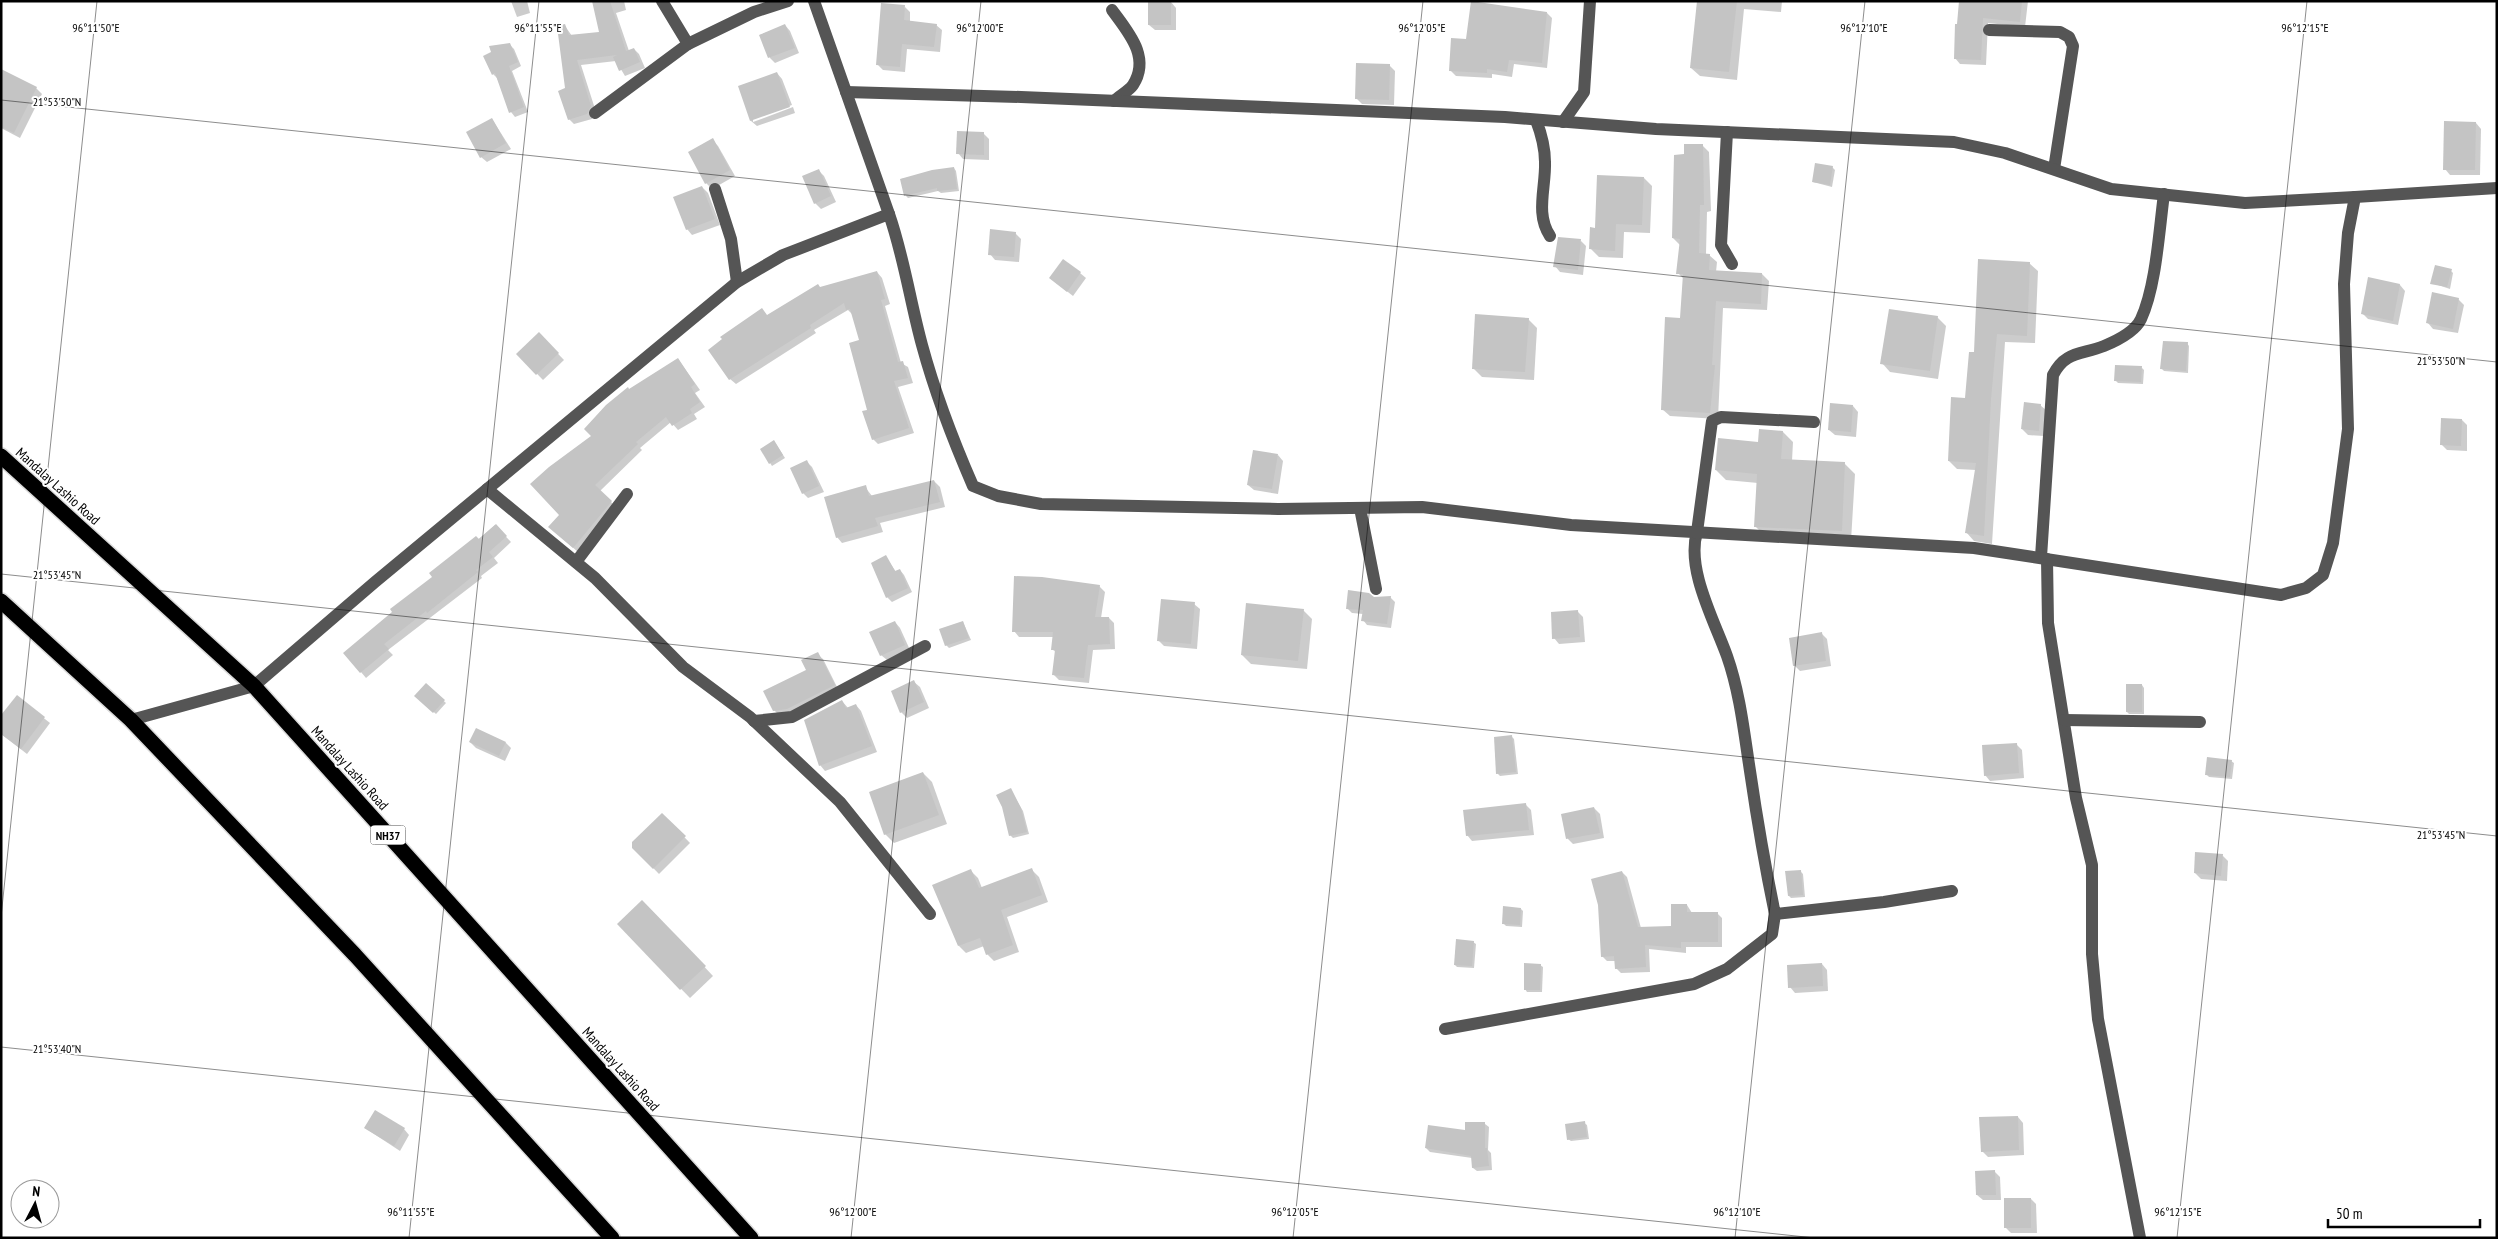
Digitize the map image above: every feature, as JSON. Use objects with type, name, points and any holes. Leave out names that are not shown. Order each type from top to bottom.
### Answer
[{"type":"highway","name":"Mandalay Lashio Road","points":[[1,456],[254,686],[751,1238]]},
{"type":"highway","points":[[1,601],[131,720],[355,955],[612,1238]]},
{"type":"street","points":[[662,1],[688,44]]},
{"type":"street","points":[[595,113],[688,44],[754,12],[788,1]]},
{"type":"street","points":[[814,1],[899,244],[922,345],[953,440],[973,486],[998,496],[1041,504],[1278,509],[1422,507],[1571,525],[1974,548],[2281,595],[2306,588],[2323,575],[2333,543],[2348,429],[2344,284],[2348,233],[2356,197]]},
{"type":"street","points":[[1563,122],[1584,92],[1590,1]]},
{"type":"street","points":[[1112,10],[1137,44],[1140,64],[1132,86],[1114,100]]},
{"type":"street","points":[[1989,30],[2060,32],[2069,37],[2073,46],[2054,169]]},
{"type":"street","points":[[846,92],[1114,100],[1954,142],[2005,153],[2111,189],[2245,203],[2497,188]]},
{"type":"street","points":[[1536,120],[1542,136],[1545,162],[1542,223],[1550,236]]},
{"type":"street","points":[[1727,132],[1721,245],[1732,264]]},
{"type":"street","points":[[715,189],[731,239],[737,282]]},
{"type":"street","points":[[2140,1238],[2098,1019],[2092,954],[2092,865],[2076,798],[2048,623],[2044,558],[2053,375],[2059,362],[2084,351],[2103,346],[2125,335],[2140,321],[2150,286],[2164,194]]},
{"type":"street","points":[[131,720],[254,686],[487,489],[737,282],[783,255],[888,214]]},
{"type":"street","points":[[1445,1029],[1694,984],[1727,969],[1772,934],[1775,914],[1762,847],[1738,692],[1704,594],[1694,559],[1694,543],[1712,421],[1720,417],[1814,422]]},
{"type":"street","points":[[487,489],[576,562],[635,616],[682,667],[754,721],[840,802],[930,914]]},
{"type":"street","points":[[576,562],[627,494]]},
{"type":"street","points":[[1360,508],[1376,589]]},
{"type":"street","points":[[754,721],[792,717],[925,646]]},
{"type":"street","points":[[2064,720],[2200,722]]},
{"type":"street","points":[[1775,914],[1884,902],[1952,891]]},
{"type":"building","points":[[592,1],[610,1],[626,51],[634,48],[640,62],[619,71],[613,57],[617,55],[577,60],[591,106],[587,114],[568,120],[558,91],[565,88],[557,26],[565,24],[569,35],[599,32]]},
{"type":"building","points":[[1148,1],[1171,1],[1171,25],[1148,25]]},
{"type":"building","points":[[1471,1],[1547,12],[1542,63],[1509,60],[1507,72],[1487,69],[1487,73],[1449,71],[1451,38],[1466,39]]},
{"type":"building","points":[[1697,1],[1737,1],[1729,72],[1690,68]]},
{"type":"building","points":[[1959,1],[2022,1],[2020,22],[1983,18],[1981,60],[1954,59],[1955,24],[1957,24]]},
{"type":"building","points":[[881,3],[905,5],[904,20],[937,24],[934,47],[902,44],[900,67],[876,65]]},
{"type":"building","points":[[785,24],[795,48],[768,58],[759,35]]},
{"type":"building","points":[[510,43],[518,62],[509,66],[524,107],[509,113],[495,73],[492,75],[483,56],[491,52],[489,46]]},
{"type":"building","points":[[1356,63],[1390,64],[1389,100],[1355,99]]},
{"type":"building","points":[[1,69],[37,87],[14,133],[1,127]]},
{"type":"building","points":[[777,72],[790,107],[750,121],[738,86]]},
{"type":"building","points":[[492,118],[506,143],[480,158],[466,132]]},
{"type":"building","points":[[2444,121],[2476,122],[2475,170],[2443,170]]},
{"type":"building","points":[[957,131],[984,132],[984,155],[956,154]]},
{"type":"building","points":[[713,138],[730,170],[705,184],[688,152]]},
{"type":"building","points":[[1684,144],[1703,144],[1704,205],[1700,205],[1699,253],[1710,254],[1709,270],[1762,273],[1761,304],[1716,301],[1712,365],[1715,365],[1710,413],[1661,410],[1665,317],[1680,318],[1683,274],[1676,274],[1680,239],[1672,238],[1674,155],[1684,154]]},
{"type":"building","points":[[1815,163],[1833,166],[1830,185],[1812,182]]},
{"type":"building","points":[[954,167],[957,189],[937,191],[937,188],[904,196],[900,179],[932,170]]},
{"type":"building","points":[[819,169],[831,196],[814,204],[802,176]]},
{"type":"building","points":[[1597,175],[1644,177],[1642,225],[1616,224],[1615,251],[1589,249],[1590,227],[1595,228]]},
{"type":"building","points":[[702,186],[715,219],[686,230],[673,197]]},
{"type":"building","points":[[990,229],[1016,232],[1014,257],[988,255]]},
{"type":"building","points":[[1558,237],[1581,239],[1578,270],[1553,267]]},
{"type":"building","points":[[1063,259],[1081,272],[1067,292],[1049,278]]},
{"type":"building","points":[[1978,259],[2030,262],[2027,336],[1997,334],[1991,399],[1984,536],[1965,533],[1976,463],[1948,461],[1951,397],[1965,398],[1969,352],[1974,352]]},
{"type":"building","points":[[2435,265],[2452,269],[2447,287],[2430,284]]},
{"type":"building","points":[[877,271],[885,299],[881,300],[898,362],[903,361],[908,378],[894,381],[909,428],[872,440],[862,411],[867,410],[849,343],[859,340],[850,309],[846,310],[844,303],[810,325],[811,328],[729,380],[708,350],[722,339],[720,337],[762,308],[767,315],[818,284],[820,287]]},
{"type":"building","points":[[2368,277],[2400,284],[2393,321],[2361,314]]},
{"type":"building","points":[[2432,292],[2459,298],[2453,329],[2426,323]]},
{"type":"building","points":[[1889,309],[1938,316],[1930,371],[1880,364]]},
{"type":"building","points":[[1475,314],[1529,318],[1525,372],[1472,369]]},
{"type":"building","points":[[539,332],[559,353],[536,375],[516,354]]},
{"type":"building","points":[[2163,341],[2188,342],[2186,371],[2160,369]]},
{"type":"building","points":[[678,358],[695,384],[691,387],[700,402],[690,409],[692,413],[672,426],[666,417],[636,442],[638,444],[595,485],[612,501],[573,548],[548,527],[559,515],[530,484],[549,467],[591,436],[584,429],[606,405],[628,387],[629,389]]},
{"type":"building","points":[[2115,365],[2142,366],[2141,382],[2114,381]]},
{"type":"building","points":[[2024,402],[2041,404],[2039,431],[2021,429]]},
{"type":"building","points":[[1830,403],[1853,405],[1851,432],[1828,430]]},
{"type":"building","points":[[2441,418],[2462,419],[2461,446],[2440,445]]},
{"type":"building","points":[[1759,429],[1783,431],[1781,459],[1845,462],[1842,531],[1754,527],[1757,474],[1715,470],[1718,438],[1758,442]]},
{"type":"building","points":[[774,440],[783,455],[769,464],[760,449]]},
{"type":"building","points":[[1253,450],[1278,454],[1272,489],[1247,485]]},
{"type":"building","points":[[807,460],[819,486],[802,494],[790,468]]},
{"type":"building","points":[[934,480],[940,502],[875,518],[878,526],[836,538],[824,497],[866,485],[869,496]]},
{"type":"building","points":[[496,524],[507,536],[489,552],[493,557],[476,570],[478,572],[427,613],[426,611],[384,644],[389,649],[360,673],[343,653],[392,612],[390,609],[432,577],[429,573],[476,536],[479,539]]},
{"type":"building","points":[[886,555],[895,571],[900,569],[908,588],[886,598],[871,563]]},
{"type":"building","points":[[1014,576],[1042,577],[1100,585],[1095,617],[1109,617],[1110,644],[1088,645],[1084,678],[1052,675],[1055,650],[1051,650],[1053,632],[1012,632]]},
{"type":"building","points":[[1348,590],[1369,593],[1374,597],[1391,596],[1387,624],[1361,621],[1363,610],[1346,609]]},
{"type":"building","points":[[1161,599],[1195,602],[1191,644],[1157,641]]},
{"type":"building","points":[[1246,603],[1304,609],[1298,661],[1241,655]]},
{"type":"building","points":[[1578,610],[1580,637],[1552,639],[1551,612]]},
{"type":"building","points":[[895,621],[905,645],[880,656],[869,632]]},
{"type":"building","points":[[963,621],[969,638],[945,646],[939,629]]},
{"type":"building","points":[[1822,632],[1826,661],[1793,666],[1789,638]]},
{"type":"building","points":[[818,652],[835,685],[787,709],[773,711],[763,691],[806,670],[801,660]]},
{"type":"building","points":[[914,680],[924,702],[900,713],[891,691]]},
{"type":"building","points":[[426,683],[445,700],[433,713],[414,696]]},
{"type":"building","points":[[2126,684],[2142,684],[2142,712],[2126,712]]},
{"type":"building","points":[[17,695],[45,717],[21,749],[1,734],[1,715]]},
{"type":"building","points":[[842,700],[846,708],[856,704],[872,746],[819,766],[804,720]]},
{"type":"building","points":[[476,728],[506,742],[499,756],[469,742]]},
{"type":"building","points":[[1512,735],[1516,772],[1496,774],[1494,737]]},
{"type":"building","points":[[2017,743],[2019,773],[1984,776],[1982,745]]},
{"type":"building","points":[[2207,757],[2232,760],[2230,777],[2205,775]]},
{"type":"building","points":[[923,772],[939,815],[884,835],[869,792]]},
{"type":"building","points":[[1011,788],[1021,808],[1027,832],[1009,836],[1002,807],[996,795]]},
{"type":"building","points":[[1526,803],[1529,830],[1466,836],[1463,810]]},
{"type":"building","points":[[1594,807],[1600,833],[1566,839],[1561,814]]},
{"type":"building","points":[[662,813],[686,836],[653,869],[632,848],[632,842]]},
{"type":"building","points":[[2195,852],[2223,854],[2221,876],[2194,873]]},
{"type":"building","points":[[1032,868],[1042,895],[1001,910],[1013,945],[986,955],[980,938],[958,946],[932,885],[971,869],[979,888]]},
{"type":"building","points":[[1801,870],[1803,895],[1788,896],[1785,871]]},
{"type":"building","points":[[1622,871],[1638,927],[1671,926],[1671,904],[1687,904],[1687,912],[1718,912],[1718,942],[1681,942],[1681,948],[1645,945],[1646,967],[1615,969],[1614,956],[1601,957],[1598,905],[1591,879]]},
{"type":"building","points":[[642,900],[706,966],[680,990],[617,924]]},
{"type":"building","points":[[1503,906],[1521,908],[1520,925],[1502,924]]},
{"type":"building","points":[[1456,939],[1474,941],[1472,966],[1454,965]]},
{"type":"building","points":[[1524,963],[1541,964],[1540,990],[1524,990]]},
{"type":"building","points":[[1822,963],[1823,986],[1788,988],[1787,965]]},
{"type":"building","points":[[375,1110],[405,1128],[394,1146],[364,1128]]},
{"type":"building","points":[[2018,1116],[2019,1150],[1981,1152],[1979,1117]]},
{"type":"building","points":[[1585,1121],[1587,1137],[1567,1140],[1565,1124]]},
{"type":"building","points":[[1465,1122],[1485,1122],[1485,1148],[1487,1148],[1489,1166],[1472,1168],[1471,1156],[1425,1148],[1428,1125],[1465,1130]]},
{"type":"building","points":[[1995,1170],[1996,1195],[1976,1195],[1975,1171]]},
{"type":"building","points":[[2004,1198],[2031,1198],[2031,1228],[2004,1228]]}]
